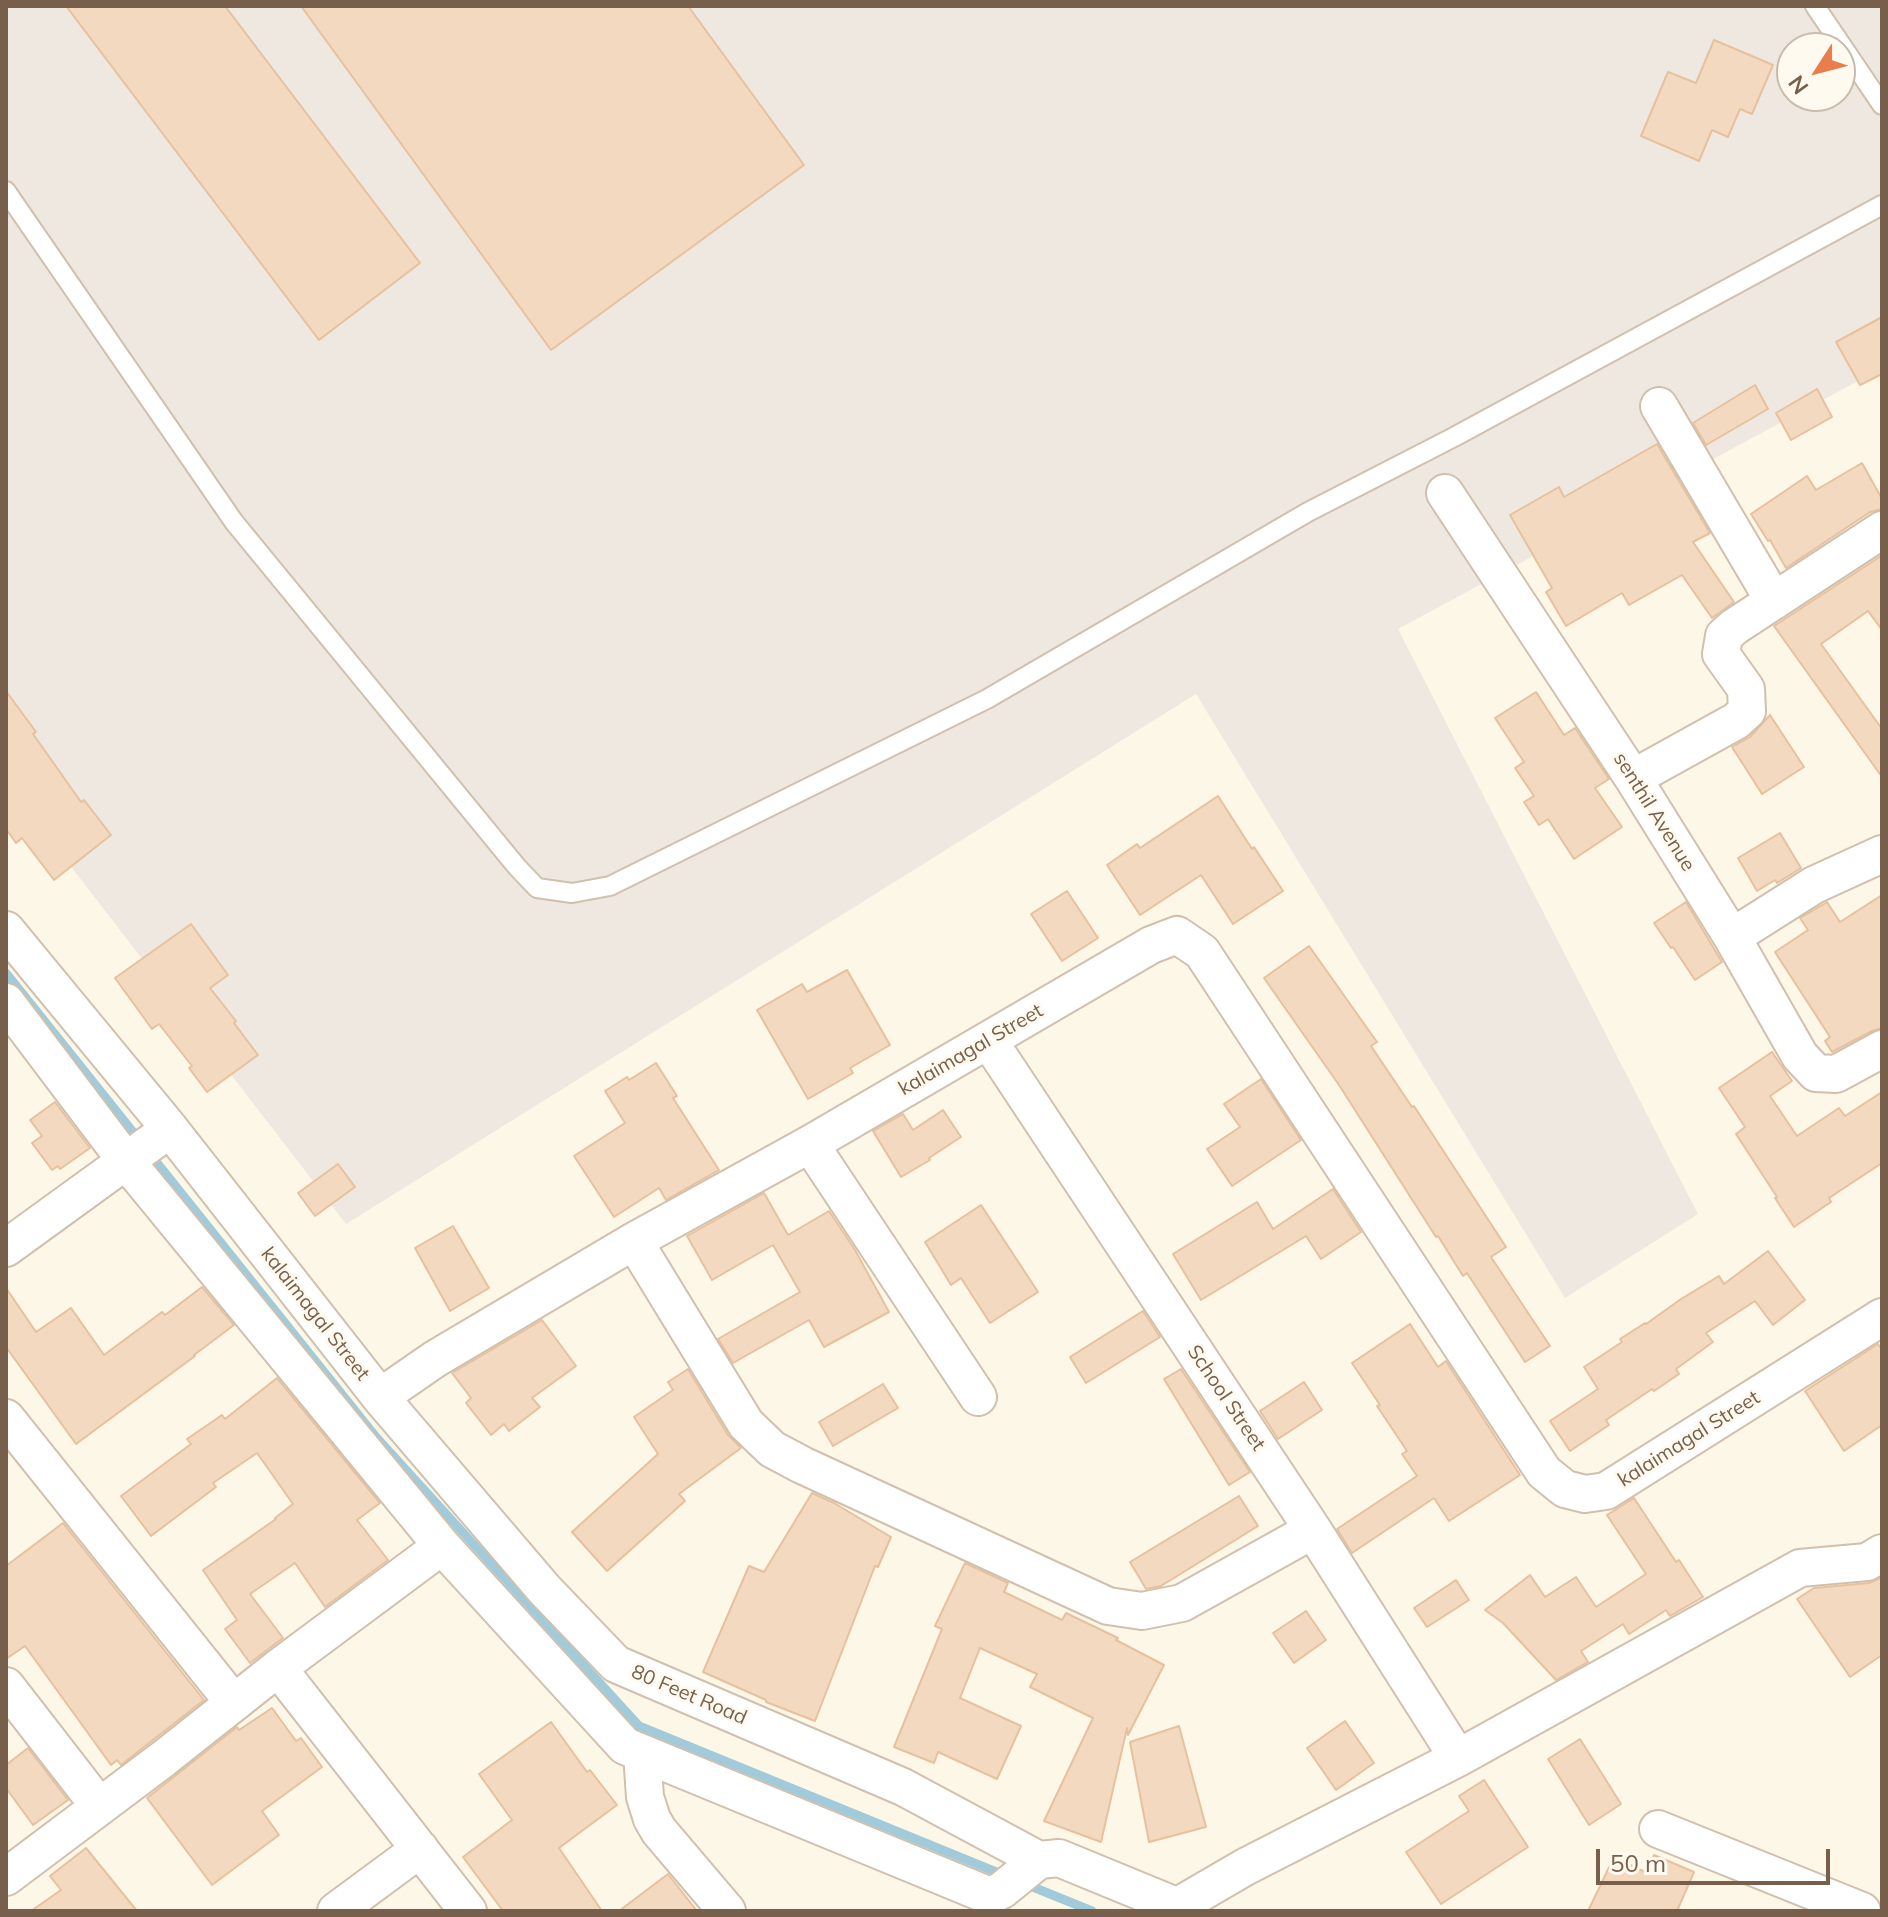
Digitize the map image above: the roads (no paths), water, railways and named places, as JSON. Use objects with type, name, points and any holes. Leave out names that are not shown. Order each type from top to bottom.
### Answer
[{"type":"street","points":[[1659,406],[1774,601]]},
{"type":"street","name":"senthil Avenue","points":[[1445,493],[1633,778],[1732,937],[1800,1056],[1816,1073],[1836,1074],[1882,1049]]},
{"type":"street","points":[[1633,778],[1736,721],[1747,711],[1746,689],[1721,654],[1724,636],[1882,530]]},
{"type":"street","points":[[1732,937],[1814,885],[1882,854]]},
{"type":"street","name":"kalaimagal Street","points":[[6,930],[380,1397],[435,1359],[634,1241],[810,1144],[1151,945],[1177,935],[1202,952],[1544,1472],[1565,1489],[1585,1494],[1606,1491],[1882,1317]]},
{"type":"street","points":[[6,1002],[128,1159],[442,1546],[625,1746],[996,1902],[1039,1860]]},
{"type":"street","name":"School Street","points":[[989,1041],[1313,1530],[1458,1758]]},
{"type":"street","points":[[6,1248],[166,1132]]},
{"type":"street","points":[[810,1144],[978,1397]]},
{"type":"street","points":[[634,1241],[746,1424],[772,1449],[1108,1606],[1142,1611],[1182,1603],[1313,1530]]},
{"type":"street","name":"80 Feet Road","points":[[380,1397],[544,1589],[616,1664],[903,1787],[1039,1860],[1059,1858],[1183,1909]]},
{"type":"street","points":[[6,1418],[234,1703]]},
{"type":"street","points":[[6,1877],[442,1546]]},
{"type":"street","points":[[1183,1909],[1245,1867],[1458,1758],[1800,1568],[1867,1562],[1882,1553]]},
{"type":"street","points":[[278,1668],[468,1911]]},
{"type":"street","points":[[6,1686],[99,1806]]},
{"type":"street","points":[[642,1753],[645,1797],[652,1819],[727,1911]]},
{"type":"street","points":[[1658,1829],[1862,1911]]},
{"type":"street","points":[[336,1911],[420,1849]]},
{"type":"lane","points":[[1815,6],[1882,105]]},
{"type":"lane","points":[[6,191],[234,522],[517,867],[537,888],[572,893],[610,886],[987,699],[1308,512],[1454,437],[1882,205]]},
{"type":"waterway","points":[[6,973],[141,1142]]},
{"type":"waterway","points":[[150,1154],[376,1437],[639,1726],[1006,1876]]},
{"type":"waterway","points":[[1023,1883],[1092,1911]]}]
